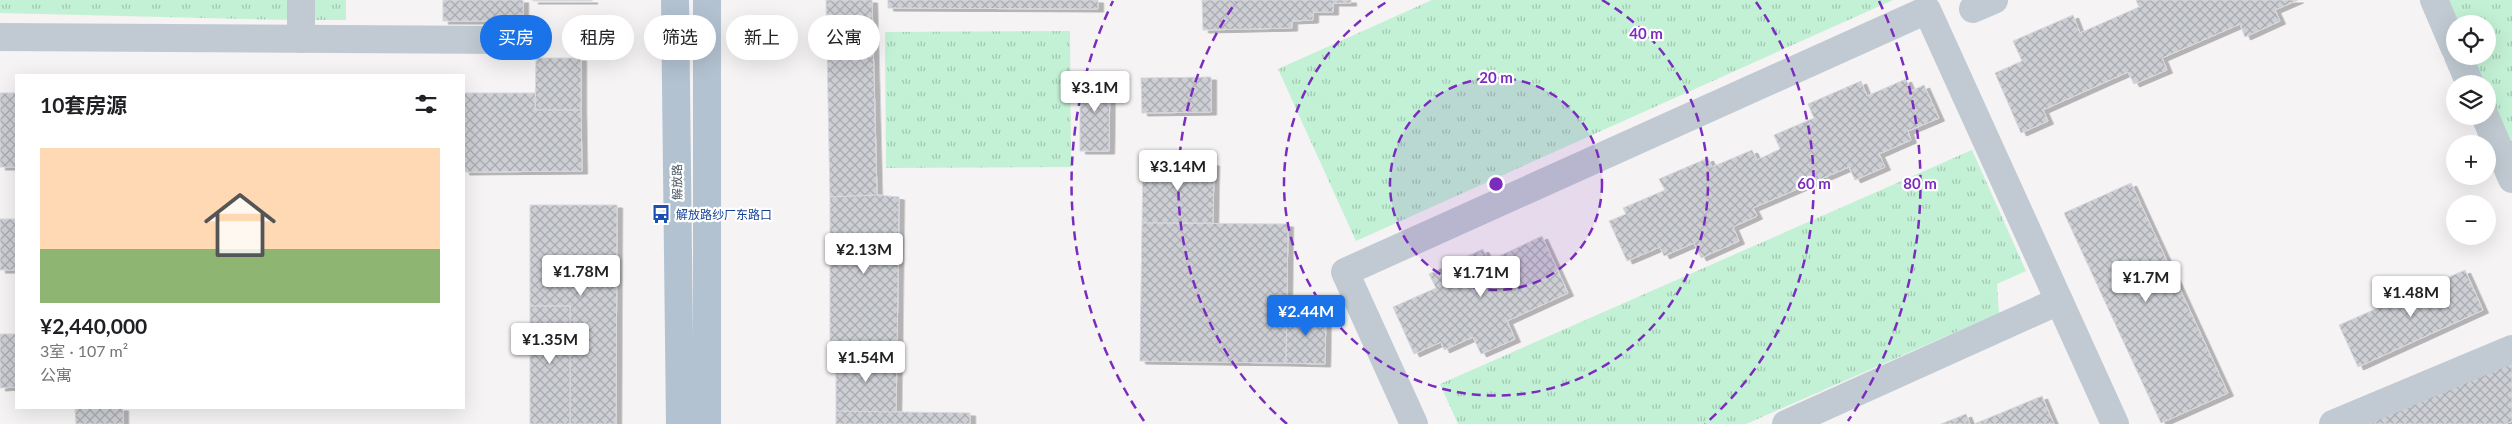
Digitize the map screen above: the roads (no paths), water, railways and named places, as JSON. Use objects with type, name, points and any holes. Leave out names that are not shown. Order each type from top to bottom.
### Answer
[{"type":"main road","name":"解放路","points":[[675,0],[680,424]]},
{"type":"main road","points":[[707,0],[707,424]]},
{"type":"lane","points":[[301,0],[301,39]]},
{"type":"lane","points":[[2434,0],[2446,28]]},
{"type":"lane","points":[[1414,424],[1345,272],[1927,10],[2115,424]]},
{"type":"lane","points":[[0,37],[480,40]]},
{"type":"lane","points":[[2488,125],[2512,179]]},
{"type":"lane","points":[[1786,424],[2059,301]]},
{"type":"lane","points":[[2333,424],[2512,349]]},
{"type":"place","name":"解放路纱厂东路口","points":[[661,214]]}]
